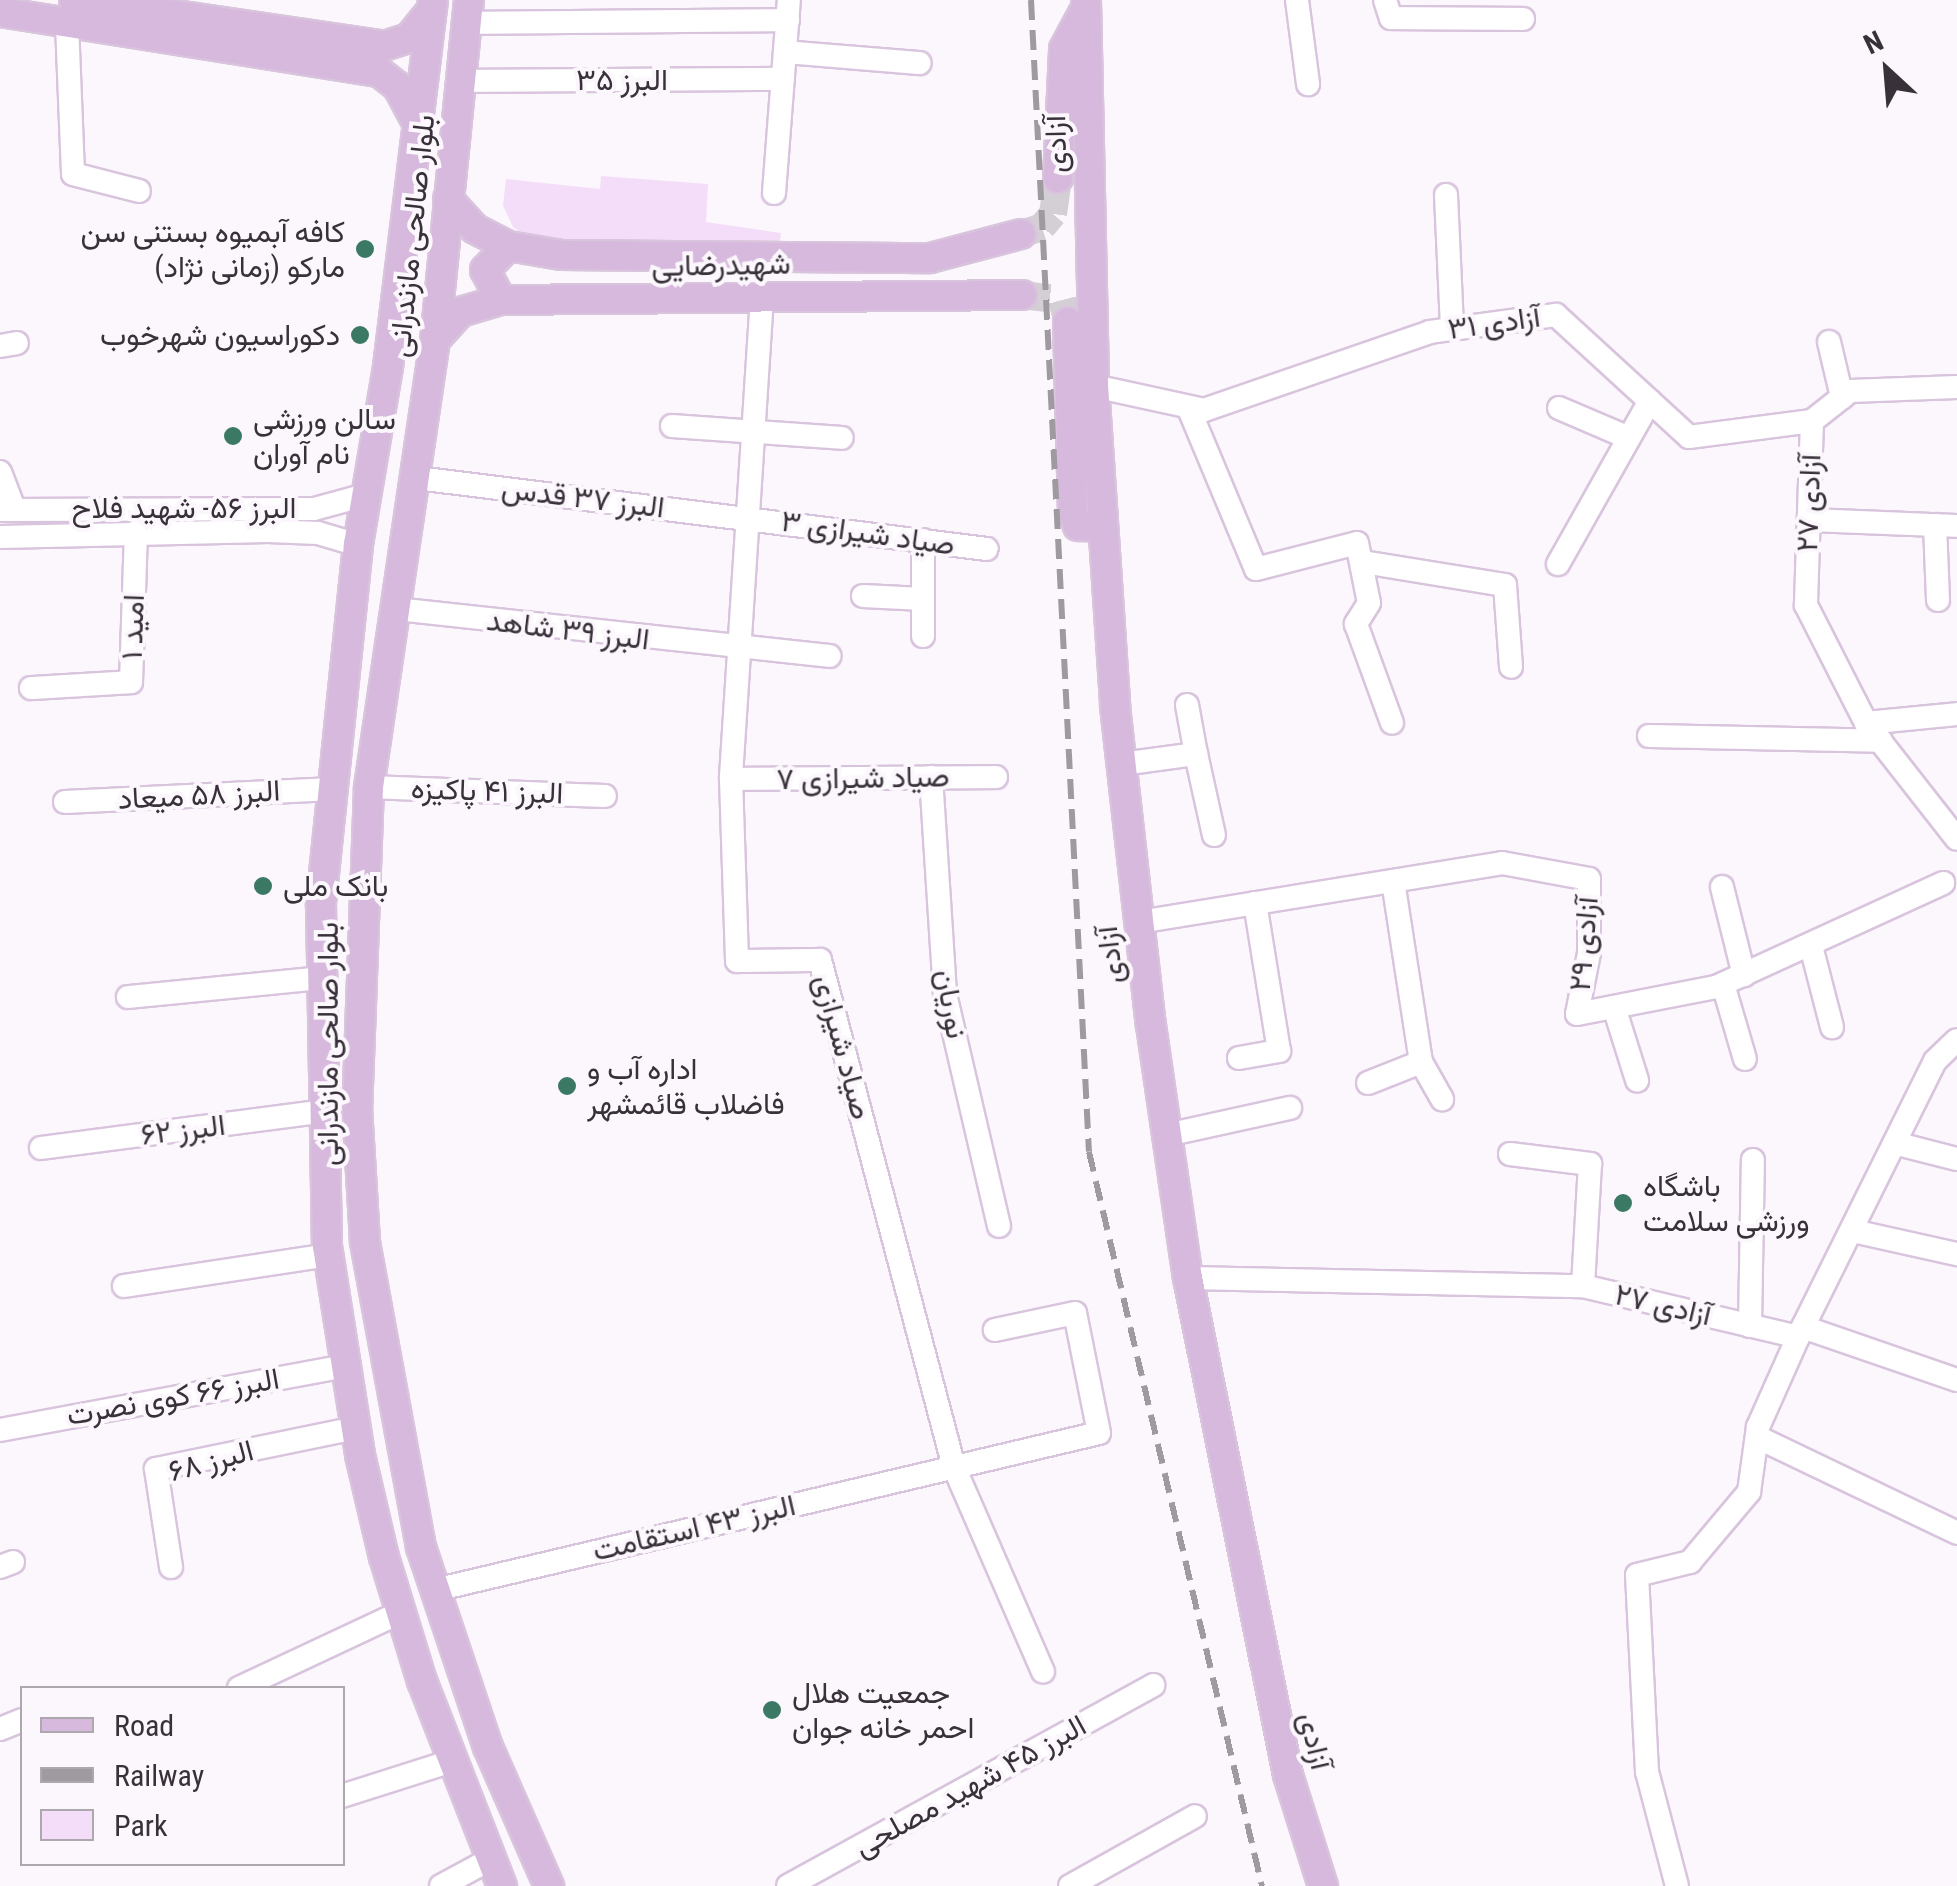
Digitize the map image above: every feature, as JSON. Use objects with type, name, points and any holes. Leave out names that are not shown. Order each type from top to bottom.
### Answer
[{"type":"main road","points":[[1058,178],[1064,49],[1086,4]]},
{"type":"main road","name":"آزادی","points":[[1086,4],[1094,386],[1122,764],[1140,922],[1188,1278],[1288,1774],[1323,1886]]},
{"type":"main road","points":[[0,12],[70,12],[368,56],[409,38],[432,5]]},
{"type":"main road","name":"بلوار صالحی مازندرانی","points":[[432,5],[414,117],[388,367],[358,545],[321,904],[328,1255],[356,1428],[401,1612],[452,1761],[502,1886]]},
{"type":"main road","name":"بلوار صالحی مازندرانی","points":[[468,12],[435,340],[369,787],[357,1107],[366,1242],[398,1448],[434,1590],[488,1746],[549,1886]]},
{"type":"main road","points":[[368,56],[398,87],[414,117]]},
{"type":"main road","name":"شهیدرضایی","points":[[448,199],[475,229],[508,246],[562,256],[930,258],[1021,234]]},
{"type":"main road","points":[[501,300],[491,292],[485,270],[508,246]]},
{"type":"main road","points":[[930,258],[931,295]]},
{"type":"main road","name":"شهیدرضایی","points":[[435,340],[460,312],[501,300],[1022,295]]},
{"type":"main road","points":[[1068,322],[1073,512],[1078,526],[1103,526]]},
{"type":"street","points":[[1297,0],[1308,84]]},
{"type":"street","points":[[1385,0],[1390,18],[1524,18]]},
{"type":"street","points":[[468,12],[788,10],[774,193]]},
{"type":"street","points":[[70,12],[74,174],[139,191]]},
{"type":"street","points":[[785,52],[920,62]]},
{"type":"street","name":"البرز ۳۵","points":[[462,81],[783,79]]},
{"type":"street","points":[[1446,195],[1452,328]]},
{"type":"street","name":"صیاد شیرازی","points":[[762,297],[730,779],[737,961],[820,960],[954,1467],[1043,1672]]},
{"type":"street","name":"آزادی ۳۱","points":[[1189,409],[1452,328],[1556,315],[1690,436],[1812,422]]},
{"type":"street","points":[[1830,342],[1846,394]]},
{"type":"street","points":[[1094,386],[1189,409],[1256,569],[1358,543],[1369,603],[1356,624],[1392,723]]},
{"type":"street","points":[[1812,422],[1846,394],[1957,387]]},
{"type":"street","points":[[1558,564],[1650,401]]},
{"type":"street","points":[[1560,408],[1628,438]]},
{"type":"street","name":"آزادی ۲۷","points":[[1812,422],[1806,606],[1874,732],[1957,839]]},
{"type":"street","points":[[672,426],[842,438]]},
{"type":"street","points":[[0,472],[6,508]]},
{"type":"street","name":"البرز ۳۷ قدس","points":[[417,478],[749,517]]},
{"type":"street","name":"البرز ۵۶- شهید فلاح","points":[[6,508],[277,510],[366,495]]},
{"type":"street","name":"صیاد شیرازی ۳","points":[[749,517],[987,549]]},
{"type":"street","points":[[1809,520],[1946,526],[1938,600]]},
{"type":"street","name":"امید ۱","points":[[31,688],[131,682],[136,532]]},
{"type":"street","name":"البرز ۵۶- شهید فلاح","points":[[0,536],[318,533],[358,545]]},
{"type":"street","points":[[923,636],[924,540]]},
{"type":"street","points":[[1363,562],[1505,584],[1511,668]]},
{"type":"street","points":[[863,596],[923,599]]},
{"type":"street","name":"البرز ۳۹ شاهد","points":[[397,609],[738,651],[829,656]]},
{"type":"street","points":[[1187,705],[1214,835]]},
{"type":"street","points":[[1649,736],[1874,732],[1957,714]]},
{"type":"street","points":[[1122,764],[1196,754]]},
{"type":"street","name":"نوریان","points":[[930,777],[945,994],[1000,1226]]},
{"type":"street","name":"صیاد شیرازی ۷","points":[[730,779],[996,777]]},
{"type":"street","name":"البرز ۴۱ پاکیزه","points":[[369,787],[606,796]]},
{"type":"street","name":"البرز ۵۸ میعاد","points":[[65,802],[333,789]]},
{"type":"street","name":"آزادی ۲۹","points":[[1140,922],[1502,863],[1589,879],[1589,952],[1577,1014],[1734,980],[1943,883]]},
{"type":"street","points":[[1392,881],[1421,1062],[1442,1099]]},
{"type":"street","points":[[1722,887],[1744,1059]]},
{"type":"street","points":[[1239,1058],[1279,1052],[1255,904]]},
{"type":"street","points":[[1811,946],[1832,1027]]},
{"type":"street","points":[[128,997],[322,978]]},
{"type":"street","points":[[1614,1007],[1638,1080]]},
{"type":"street","points":[[1677,1886],[1647,1772],[1637,1575],[1690,1562],[1750,1492],[1757,1437],[1800,1332],[1898,1144],[1935,1061],[1957,1040]]},
{"type":"street","points":[[1368,1084],[1421,1062]]},
{"type":"street","points":[[1167,1136],[1290,1108]]},
{"type":"street","name":"البرز ۶۲","points":[[40,1148],[325,1111]]},
{"type":"street","points":[[1898,1144],[1957,1159]]},
{"type":"street","points":[[1510,1154],[1590,1164],[1582,1286]]},
{"type":"street","points":[[1750,1326],[1753,1160]]},
{"type":"street","points":[[1854,1231],[1957,1254]]},
{"type":"street","points":[[124,1286],[328,1255]]},
{"type":"street","name":"آزادی ۲۷","points":[[1188,1278],[1582,1286],[1750,1326],[1800,1332],[1957,1380]]},
{"type":"street","name":"البرز ۴۳ استقامت","points":[[434,1590],[1099,1433],[1075,1313],[995,1330]]},
{"type":"street","name":"البرز ۶۶ کوی نصرت","points":[[0,1430],[346,1366]]},
{"type":"street","name":"البرز ۶۸","points":[[172,1567],[156,1469],[356,1428]]},
{"type":"street","points":[[1757,1437],[1957,1533]]},
{"type":"street","points":[[243,1686],[401,1612]]},
{"type":"street","name":"البرز ۴۵ شهید مصلحی","points":[[788,1886],[1152,1685]]},
{"type":"street","points":[[345,1795],[452,1761]]},
{"type":"street","points":[[1070,1886],[1196,1816]]},
{"type":"street","points":[[440,1886],[491,1859]]},
{"type":"green space","points":[[601,176],[708,184],[706,222],[781,233],[780,241],[533,242],[513,227],[503,205],[506,179],[600,189]]},
{"type":"tunnel","points":[[1021,234],[1042,227],[1053,214],[1058,178]]},
{"type":"tunnel","points":[[1022,295],[1062,300],[1068,322]]},
{"type":"railway","points":[[1031,0],[1089,1152],[1262,1886]]},
{"type":"place","name":"کافه آبمیوه بستنی سن مارکو (زمانی نژاد)","points":[[365,249]]},
{"type":"place","name":"دکوراسیون شهرخوب","points":[[360,335]]},
{"type":"place","name":"سالن ورزشی نام آوران","points":[[233,436]]},
{"type":"place","name":"بانک ملی","points":[[263,886]]},
{"type":"place","name":"اداره آب و فاضلاب قائمشهر","points":[[567,1086]]},
{"type":"place","name":"باشگاه ورزشی سلامت","points":[[1623,1203]]},
{"type":"place","name":"جمعیت هلال احمر خانه جوان","points":[[772,1710]]}]
